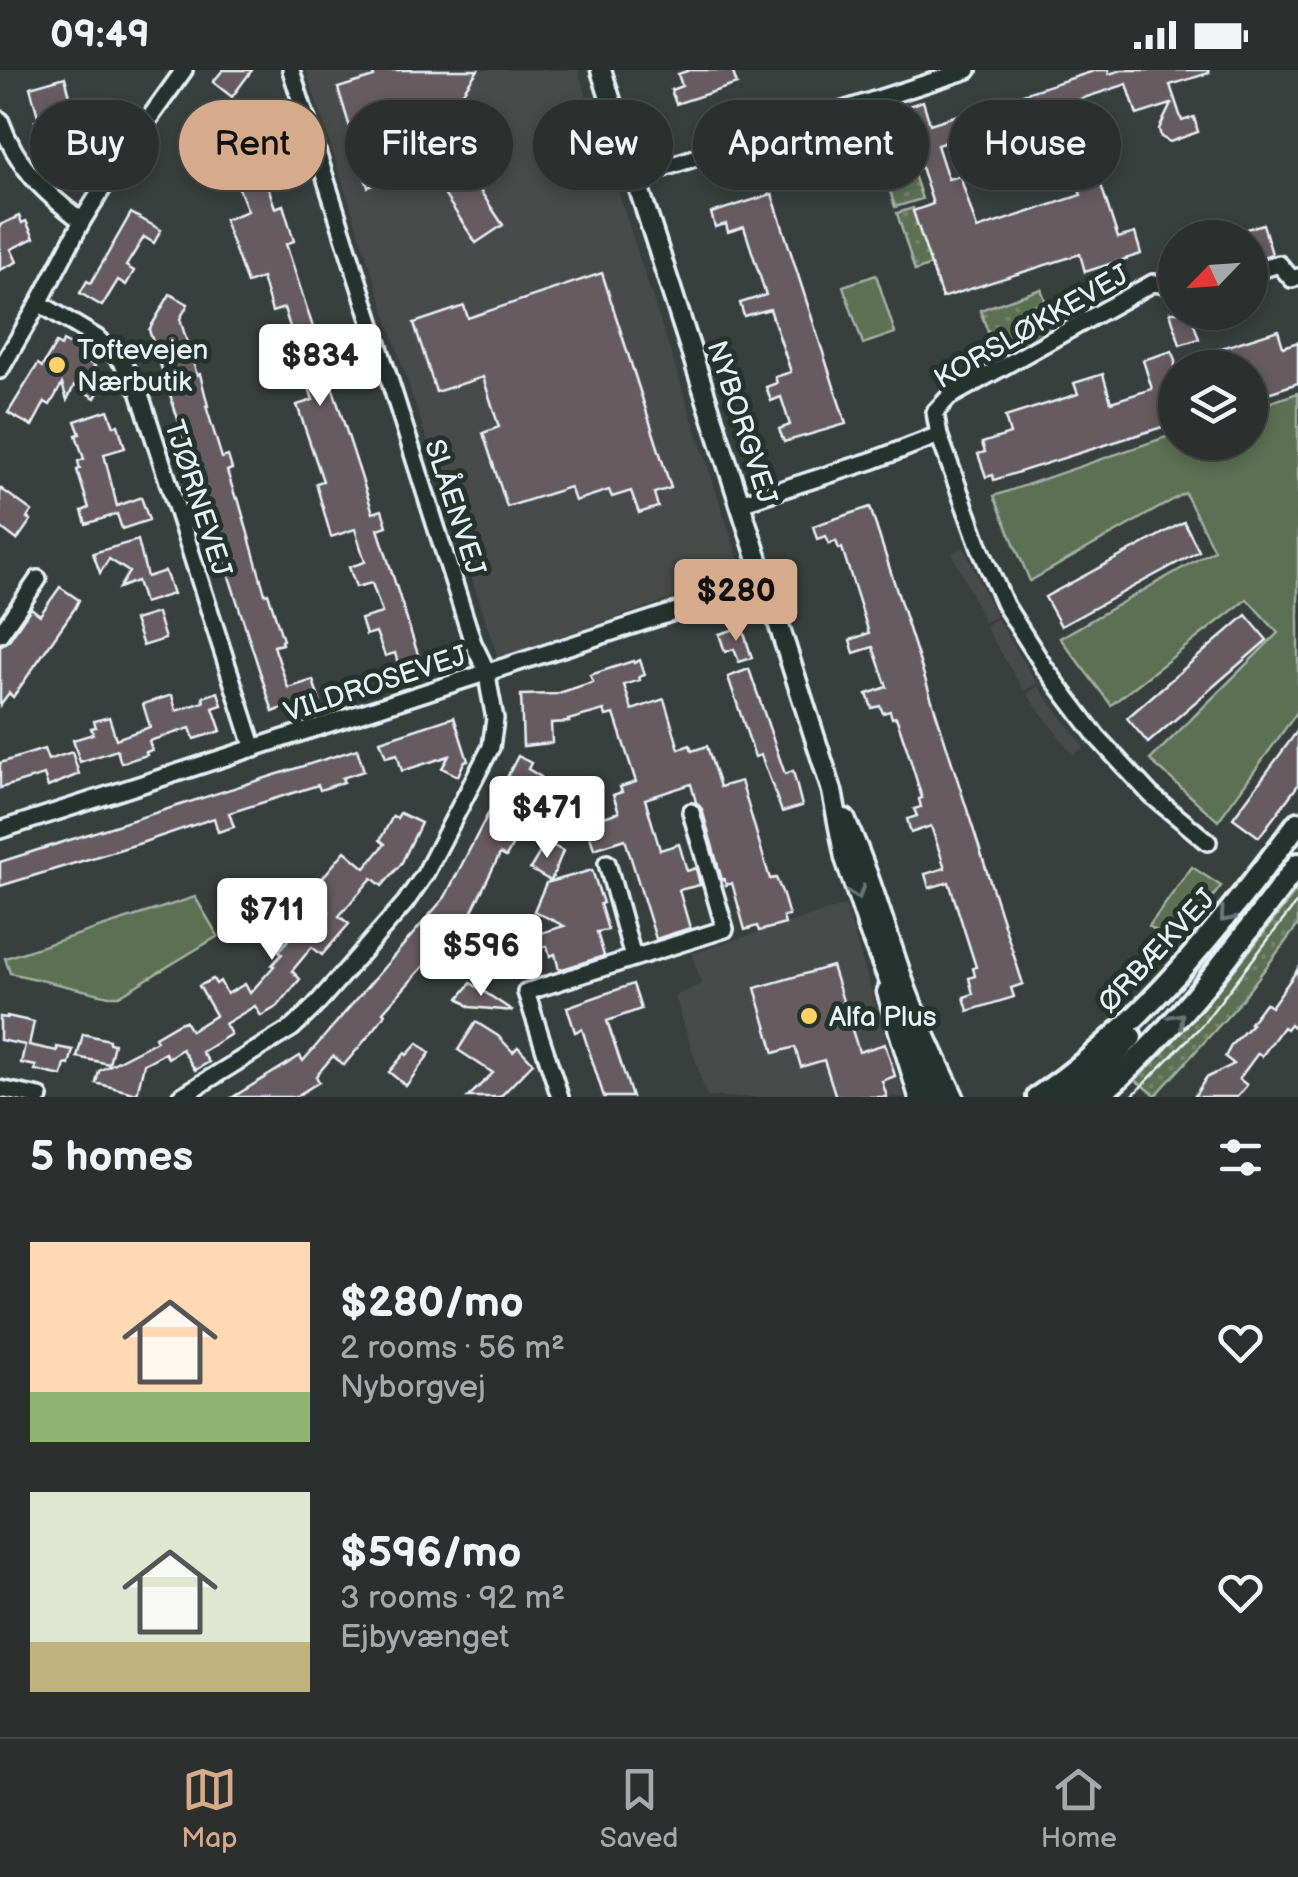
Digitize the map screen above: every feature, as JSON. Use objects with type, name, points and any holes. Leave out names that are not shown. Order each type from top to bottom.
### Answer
[{"type":"main road","name":"ØRBÆKVEJ","points":[[1038,1097],[1128,1024],[1203,944],[1298,823]]},
{"type":"main road","name":"ØRBÆKVEJ","points":[[1109,1093],[1186,1010],[1298,864]]},
{"type":"main road","points":[[868,925],[937,1097]]},
{"type":"main road","points":[[1068,1097],[1098,1073],[1136,1032],[1203,944]]},
{"type":"street","points":[[0,370],[82,220],[184,70]]},
{"type":"street","name":"SLÅENVEJ","points":[[180,1097],[292,1028],[314,1007],[425,874],[491,747],[494,718],[486,672],[473,643],[291,70]]},
{"type":"street","name":"NYBORGVEJ","points":[[601,70],[611,100]]},
{"type":"street","points":[[673,165],[968,70]]},
{"type":"street","points":[[0,120],[25,169],[46,194],[82,220]]},
{"type":"street","name":"NYBORGVEJ","points":[[639,190],[832,791],[871,881],[907,990],[954,1097]]},
{"type":"street","points":[[1268,267],[1279,264],[1292,279],[1298,277]]},
{"type":"street","name":"KORSLØKKEVEJ","points":[[1158,284],[949,396],[935,412],[939,435],[980,548],[1005,605],[1044,668],[1097,737],[1151,795],[1208,842]]},
{"type":"street","name":"TJØRNEVEJ","points":[[39,302],[97,338],[122,362],[138,391],[254,749]]},
{"type":"street","name":"KORSLØKKEVEJ","points":[[740,503],[939,435]]},
{"type":"street","points":[[0,634],[38,580]]},
{"type":"street","name":"VILDROSEVEJ","points":[[0,830],[766,585]]},
{"type":"street","name":"NYBORGVEJ","points":[[832,791],[845,858],[919,1097]]},
{"type":"street","points":[[560,1097],[526,992],[725,928],[691,812]]},
{"type":"street","points":[[607,863],[633,958]]},
{"type":"street","points":[[0,1089],[40,1097]]},
{"type":"shaded area","points":[[306,70],[578,70],[588,100],[533,100],[533,190],[617,190],[743,574],[498,658],[345,190],[513,190],[513,100],[345,100],[345,189],[325,128],[325,100],[316,100]]},
{"type":"shaded area","points":[[964,548],[996,617],[984,622],[952,553]]},
{"type":"shaded area","points":[[997,618],[1037,683],[1024,691],[985,626]]},
{"type":"shaded area","points":[[1038,686],[1084,747],[1073,755],[1027,694]]},
{"type":"shaded area","points":[[845,905],[904,1097],[707,1097],[675,996],[702,984],[691,954]]},
{"type":"green space","points":[[890,190],[919,190],[922,199],[895,207]]},
{"type":"green space","points":[[913,208],[931,265],[915,271],[897,213]]},
{"type":"green space","points":[[876,275],[895,333],[863,344],[843,286]]},
{"type":"green space","points":[[1041,289],[1051,315],[1064,311],[1068,322],[999,362],[980,310]]},
{"type":"green space","points":[[1298,393],[1298,711],[1218,821],[1150,760],[1278,633],[1247,599],[1111,705],[1060,638],[1214,550],[1185,493],[1030,581],[994,496],[1158,440],[1158,460],[1268,460],[1268,403]]},
{"type":"green space","points":[[1192,867],[1221,886],[1176,945],[1149,926]]},
{"type":"green space","points":[[1298,888],[1298,925],[1236,1007],[1156,1095],[1135,1080],[1220,987]]},
{"type":"green space","points":[[195,897],[218,936],[119,996],[10,973],[5,958]]},
{"type":"building","points":[[223,70],[252,70],[232,97],[213,82]]},
{"type":"building","points":[[372,70],[478,70],[457,100],[345,100],[345,111],[338,88],[374,77]]},
{"type":"building","points":[[690,70],[732,70],[737,84],[676,104],[671,90],[682,86],[678,74]]},
{"type":"building","points":[[1097,70],[1108,70],[1109,74],[1122,70],[1208,70],[1209,73],[1170,85],[1182,121],[1194,117],[1198,132],[1170,142],[1161,137],[1159,129],[1171,104],[1137,115],[1127,84],[1077,100],[1004,100]]},
{"type":"building","points":[[65,77],[71,100],[34,100],[30,87]]},
{"type":"building","points":[[949,118],[949,141],[937,145],[949,190],[964,190],[977,229],[1081,195],[1079,190],[1103,190],[1118,238],[1135,233],[1141,254],[1085,272],[1080,254],[942,298],[913,211],[933,204],[928,190],[929,121],[930,124]]},
{"type":"building","points":[[240,190],[269,190],[275,208],[283,205],[294,241],[286,244],[373,513],[382,510],[387,526],[378,529],[421,664],[400,671],[395,653],[385,656],[376,632],[366,635],[361,619],[382,613],[372,583],[356,587],[349,567],[365,562],[355,529],[331,537],[316,483],[323,481],[297,405],[313,400],[284,308],[272,312],[262,278],[247,283],[224,220],[248,211]]},
{"type":"building","points":[[441,190],[480,190],[503,225],[476,243]]},
{"type":"building","points":[[772,194],[846,424],[784,442],[779,429],[790,425],[781,397],[771,401],[766,387],[777,383],[775,377],[791,372],[770,309],[744,316],[740,303],[766,295],[744,227],[728,232],[726,224],[715,227],[711,213]]},
{"type":"building","points":[[131,213],[161,230],[154,243],[144,237],[126,266],[134,271],[126,285],[118,280],[102,306],[80,293],[87,281],[91,283]]},
{"type":"building","points":[[19,216],[34,238],[11,249],[17,262],[0,270],[0,225]]},
{"type":"building","points":[[602,273],[671,488],[654,493],[658,507],[639,513],[631,491],[612,497],[609,490],[575,501],[570,487],[507,507],[483,433],[499,427],[483,377],[436,392],[414,323],[464,306],[468,318]]},
{"type":"building","points":[[170,294],[188,304],[180,319],[197,375],[200,374],[222,458],[228,456],[232,469],[227,471],[283,640],[274,646],[288,688],[313,680],[320,702],[293,711],[291,705],[273,712],[149,330]]},
{"type":"building","points":[[1175,330],[1196,330],[1199,339],[1180,345]]},
{"type":"building","points":[[1278,330],[1283,347],[1298,342],[1298,383],[1268,393],[1268,350],[1215,350]]},
{"type":"building","points":[[63,341],[83,352],[80,357],[95,366],[89,378],[102,385],[95,398],[74,386],[67,400],[62,384],[50,405],[45,402],[32,426],[8,413],[38,364],[42,367],[56,343],[61,346]]},
{"type":"building","points":[[1158,355],[1158,428],[994,480],[993,475],[986,477],[978,454],[985,452],[982,443],[1010,434],[1005,417],[1078,394],[1074,383],[1103,374],[1111,402],[1152,389],[1143,360]]},
{"type":"building","points":[[108,410],[114,426],[118,425],[125,448],[104,454],[117,506],[141,497],[149,520],[122,529],[117,514],[86,524],[82,511],[89,508],[77,470],[78,461],[84,459],[75,421]]},
{"type":"building","points":[[0,488],[32,511],[27,518],[31,520],[17,540],[0,527]]},
{"type":"building","points":[[870,507],[1023,984],[1011,988],[1014,997],[968,1011],[964,997],[973,994],[969,978],[975,976],[976,967],[949,882],[929,888],[925,874],[945,868],[931,826],[911,833],[907,819],[917,816],[914,809],[921,807],[922,798],[907,749],[896,717],[892,718],[890,711],[883,713],[880,706],[872,708],[867,694],[887,687],[873,647],[854,653],[850,640],[869,633],[842,548],[836,541],[829,544],[826,536],[817,539],[813,526]]},
{"type":"building","points":[[1184,522],[1199,551],[1061,626],[1045,597]]},
{"type":"building","points":[[138,540],[147,577],[165,571],[173,594],[144,603],[137,581],[119,588],[129,572],[109,559],[100,573],[93,553]]},
{"type":"building","points":[[60,587],[79,600],[75,608],[13,697],[9,693],[0,705],[0,646],[9,640],[31,608],[40,615]]},
{"type":"building","points":[[157,613],[165,639],[143,646],[134,620]]},
{"type":"building","points":[[1246,615],[1267,640],[1148,743],[1127,718]]},
{"type":"building","points":[[742,627],[752,658],[739,662],[734,649],[725,652],[719,634]]},
{"type":"building","points":[[640,660],[645,675],[624,685],[632,710],[664,699],[679,749],[690,745],[692,751],[707,746],[720,787],[741,781],[770,879],[776,878],[782,892],[789,916],[783,917],[785,924],[759,931],[757,926],[745,930],[732,883],[726,885],[722,880],[691,784],[645,799],[660,850],[679,844],[687,871],[696,868],[700,885],[679,890],[690,928],[656,939],[625,839],[594,849],[586,823],[619,812],[613,795],[622,792],[620,787],[636,782],[614,714],[606,716],[604,710],[569,722],[551,723],[552,743],[523,746],[521,695],[556,694],[593,682],[590,675]]},
{"type":"building","points":[[749,669],[785,774],[793,771],[802,806],[782,812],[761,755],[755,757],[728,677]]},
{"type":"building","points":[[218,692],[222,705],[213,708],[221,731],[194,739],[190,728],[149,741],[152,750],[147,755],[121,763],[117,750],[80,762],[73,740],[93,734],[94,721],[109,717],[116,739],[150,727],[143,704],[172,695],[176,711],[204,702],[203,697]]},
{"type":"building","points":[[454,717],[468,761],[458,776],[442,768],[449,756],[402,771],[397,754],[386,757],[380,741]]},
{"type":"building","points":[[1298,730],[1298,785],[1259,837],[1233,818]]},
{"type":"building","points":[[44,749],[48,760],[72,752],[79,774],[48,787],[44,775],[0,788],[0,763]]},
{"type":"building","points":[[357,749],[364,771],[320,790],[318,785],[229,813],[234,827],[218,832],[214,818],[0,886],[0,862]]},
{"type":"building","points":[[518,756],[531,763],[528,769],[541,777],[518,820],[524,823],[506,857],[500,854],[470,915],[449,942],[383,1012],[376,1027],[344,1065],[333,1056],[316,1076],[319,1082],[295,1097],[233,1097],[300,1056],[303,1061],[445,897]]},
{"type":"building","points":[[400,813],[421,823],[401,864],[382,886],[372,878],[339,916],[349,924],[322,955],[312,947],[292,971],[300,979],[278,1006],[261,1016],[255,1006],[225,1024],[231,1034],[202,1052],[209,1062],[195,1070],[182,1049],[168,1058],[165,1053],[144,1064],[137,1094],[96,1083],[99,1071],[157,1041],[155,1037],[179,1023],[185,1021],[191,1031],[216,1015],[199,986],[213,979],[216,984],[220,981],[227,994],[245,984],[250,993],[274,966],[282,954],[279,951],[296,930],[303,928],[310,934],[329,912],[315,901],[325,889],[318,883],[345,851],[365,868],[385,844],[380,840],[393,816],[397,818]]},
{"type":"building","points":[[546,842],[563,851],[551,881],[530,869]]},
{"type":"building","points":[[592,870],[608,930],[597,932],[604,956],[559,970],[555,954],[550,956],[547,946],[533,950],[530,940],[534,935],[564,926],[534,911],[546,883]]},
{"type":"building","points":[[832,966],[859,1052],[885,1044],[895,1076],[882,1081],[887,1097],[836,1097],[824,1060],[801,1067],[795,1047],[774,1053],[755,988]]},
{"type":"building","points":[[1298,969],[1298,1031],[1290,1024],[1286,1029],[1283,1027],[1262,1056],[1258,1053],[1239,1079],[1247,1085],[1237,1097],[1194,1097],[1206,1078],[1234,1064],[1225,1057],[1232,1044],[1252,1024],[1265,1003],[1271,1007]]},
{"type":"building","points":[[471,983],[513,1011],[470,1007],[459,998]]},
{"type":"building","points":[[633,984],[641,1009],[607,1021],[632,1097],[604,1097],[582,1029],[575,1032],[567,1007]]},
{"type":"building","points":[[0,1017],[34,1022],[29,1045],[73,1050],[62,1076],[21,1063],[25,1045],[0,1040]]},
{"type":"building","points":[[476,1022],[513,1052],[518,1047],[533,1063],[500,1097],[468,1097],[493,1073],[458,1050]]},
{"type":"building","points":[[83,1034],[114,1044],[109,1064],[77,1057]]},
{"type":"building","points":[[418,1043],[430,1053],[406,1086],[389,1072]]},
{"type":"tram line","points":[[1131,1097],[1202,1025],[1298,901]]},
{"type":"place","name":"Toftevejen Nærbutik","points":[[57,365]]},
{"type":"place","name":"Alfa Plus","points":[[809,1016]]}]
